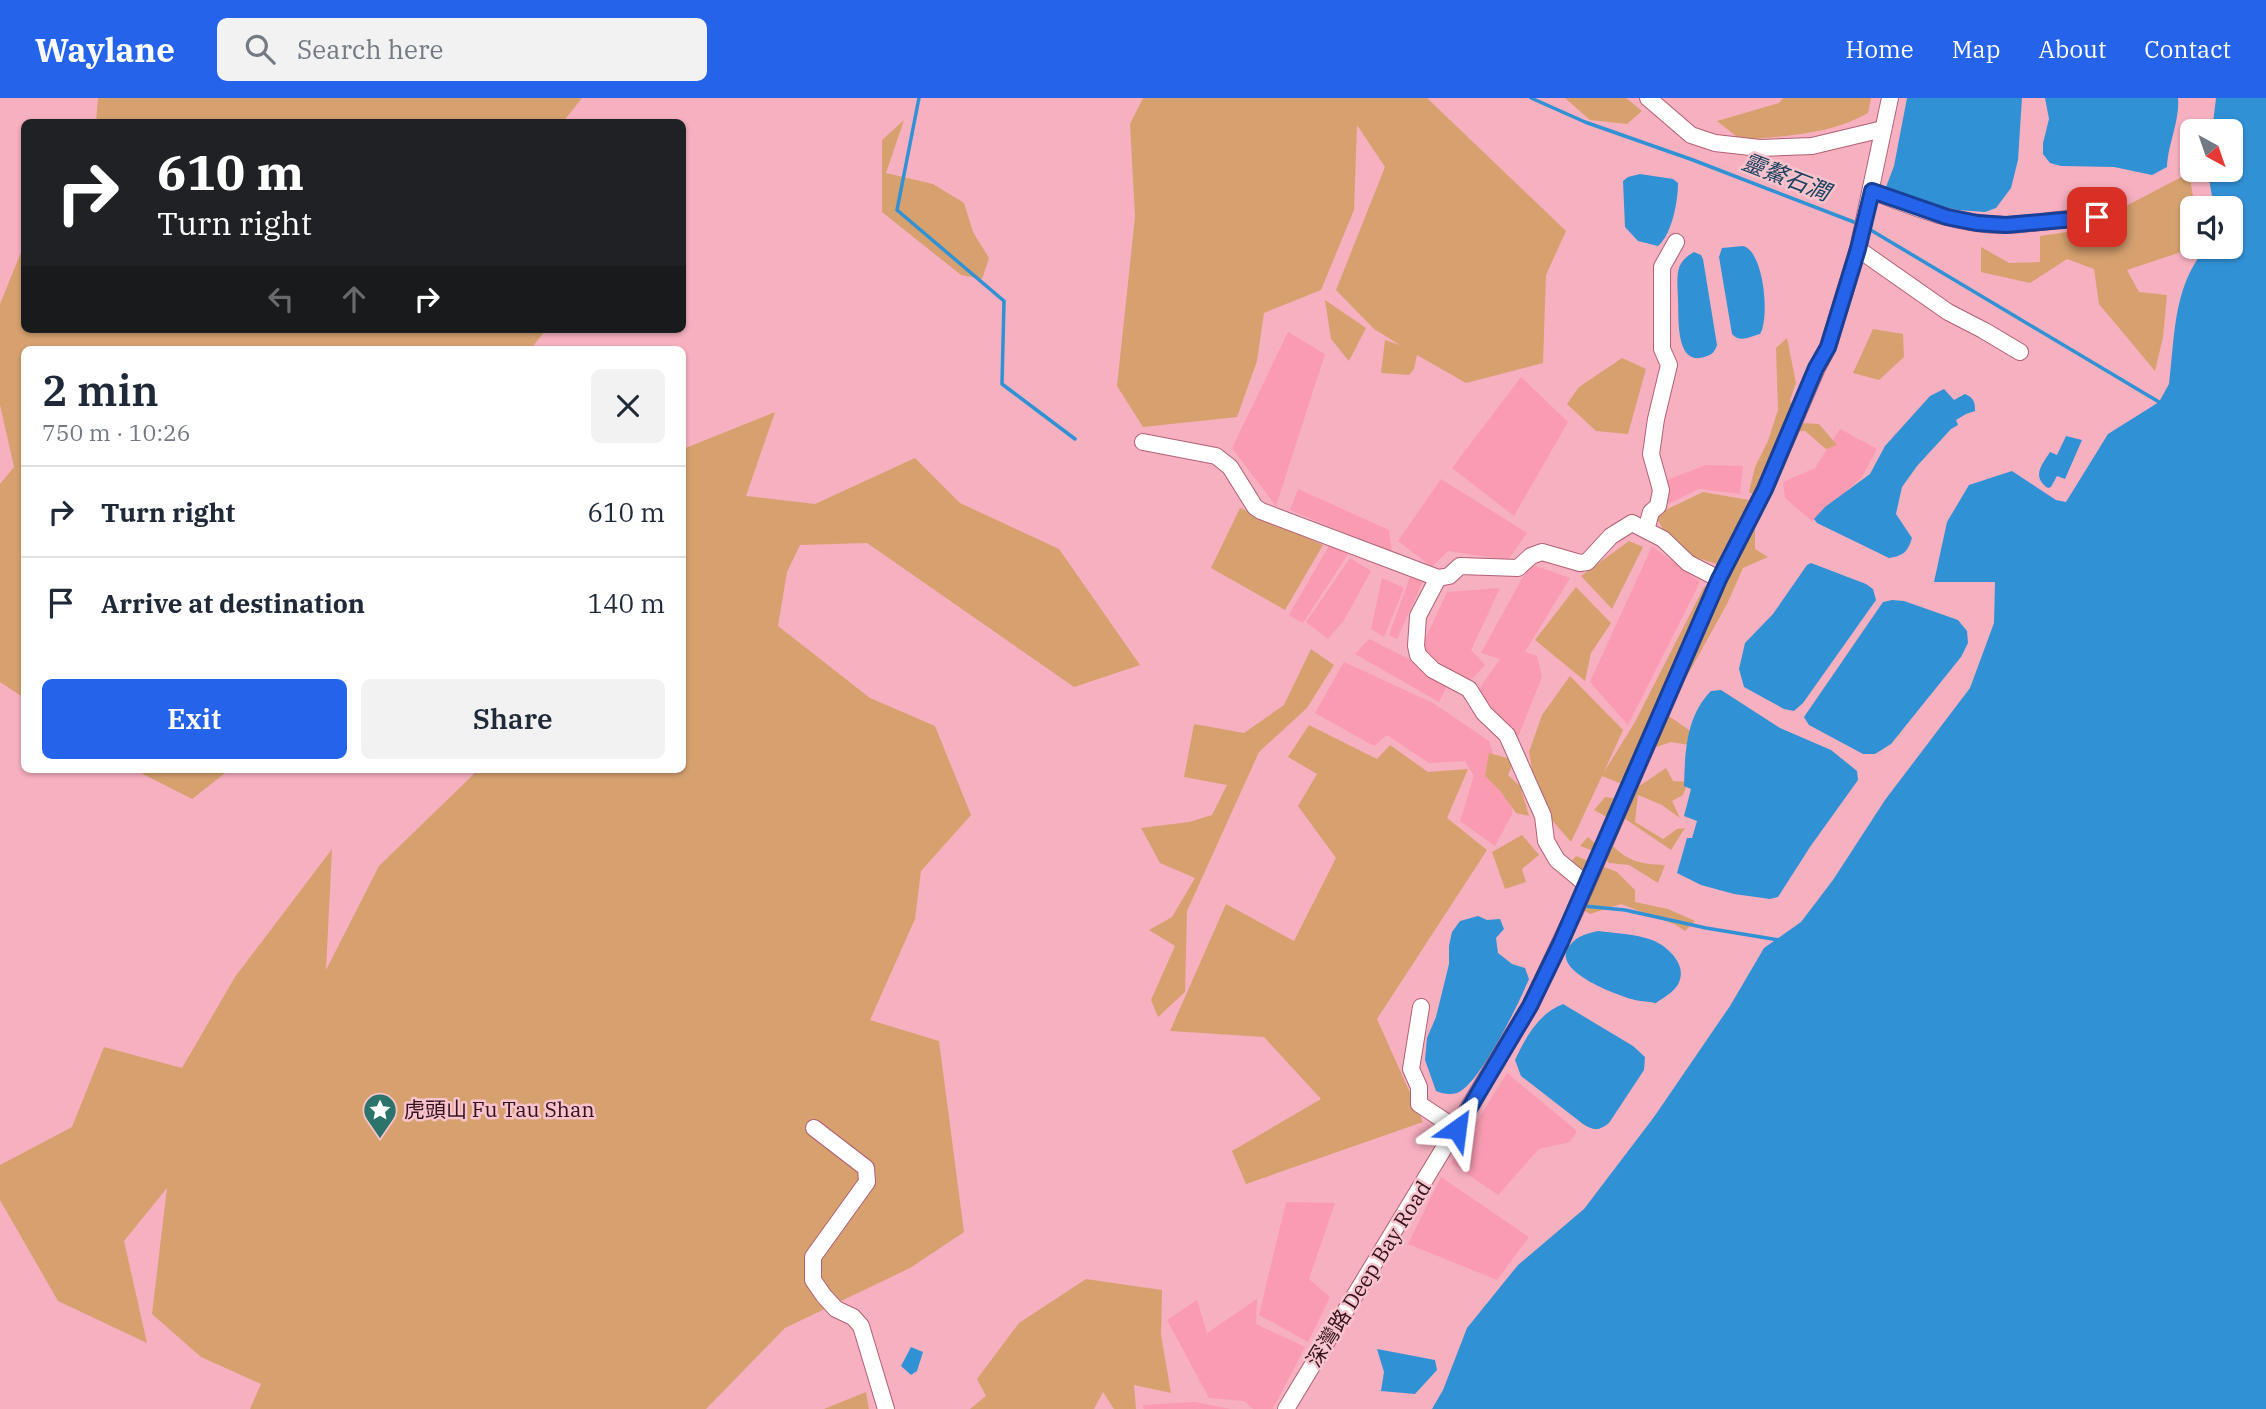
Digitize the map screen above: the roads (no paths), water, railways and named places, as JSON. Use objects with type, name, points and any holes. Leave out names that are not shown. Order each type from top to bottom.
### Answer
[{"type":"street","points":[[1648,98],[1692,135],[1715,143],[1760,148],[1812,146],[1883,128]]},
{"type":"street","name":"深灣路 Deep Bay Road","points":[[1286,1409],[1530,1006],[1719,579],[1765,489],[1816,368],[1828,347],[1858,249],[1890,98]]},
{"type":"street","points":[[1872,191],[1947,217],[1977,223],[2006,225],[2088,219],[2097,217],[2105,208]]},
{"type":"street","points":[[1646,530],[1651,512],[1658,506],[1661,490],[1651,454],[1669,365],[1662,349],[1662,267],[1676,242]]},
{"type":"street","points":[[1858,249],[1948,312],[2020,352]]},
{"type":"street","points":[[1143,442],[1216,456],[1230,467],[1255,507],[1261,511],[1438,578],[1449,576],[1460,566],[1518,568],[1531,556],[1542,552],[1580,563],[1587,562],[1611,536],[1632,523],[1663,539],[1688,563],[1719,579]]},
{"type":"street","points":[[1438,578],[1418,616],[1418,655],[1433,670],[1469,689],[1484,713],[1507,735],[1543,816],[1546,841],[1558,860],[1586,884]]},
{"type":"street","points":[[1421,1007],[1411,1069],[1419,1087],[1419,1104],[1457,1129]]},
{"type":"street","points":[[814,1128],[866,1168],[867,1182],[813,1257],[813,1280],[836,1309],[853,1317],[862,1326],[886,1409]]},
{"type":"water","points":[[1907,98],[2022,98],[2018,160],[2011,188],[1996,208],[1985,212],[1958,210],[1903,199],[1886,187],[1894,166]]},
{"type":"water","points":[[2045,98],[2178,98],[2167,167],[2152,175],[2114,167],[2061,166],[2050,163],[2043,154],[2049,119]]},
{"type":"water","points":[[2216,98],[2266,98],[2266,1409],[1432,1409],[1443,1390],[1467,1328],[1518,1265],[1584,1209],[1654,1117],[1730,1006],[1764,948],[1801,922],[1833,880],[1885,800],[1970,688],[1994,623],[1995,582],[1934,582],[1947,522],[1969,485],[2012,471],[2056,500],[2066,502],[2108,434],[2159,402],[2169,384],[2182,294],[2196,262],[2198,259],[2243,259],[2243,196],[2212,196],[2210,182],[2244,182],[2244,119],[2213,119]]},
{"type":"water","points":[[1640,174],[1673,179],[1678,183],[1670,226],[1658,246],[1638,241],[1625,227],[1623,181]]},
{"type":"water","points":[[1743,246],[1756,260],[1760,272],[1765,314],[1760,334],[1741,339],[1732,334],[1719,257],[1722,248]]},
{"type":"water","points":[[1694,252],[1703,259],[1717,345],[1711,354],[1697,358],[1689,355],[1681,340],[1677,284],[1680,265]]},
{"type":"water","points":[[1944,389],[1954,400],[1965,394],[1970,397],[1975,411],[1956,420],[1958,425],[1951,429],[1917,466],[1902,487],[1896,514],[1912,538],[1905,552],[1889,558],[1817,523],[1814,519],[1825,507],[1870,474],[1885,446],[1930,396]]},
{"type":"water","points":[[2066,436],[2082,440],[2065,479],[2057,476],[2048,488],[2040,479],[2041,466],[2050,452],[2057,455]]},
{"type":"water","points":[[1811,563],[1866,584],[1873,589],[1876,600],[1803,703],[1794,711],[1784,709],[1744,687],[1739,669],[1745,643],[1773,614]]},
{"type":"water","points":[[1904,601],[1958,620],[1967,631],[1968,643],[1961,657],[1891,744],[1875,754],[1863,754],[1809,725],[1804,717],[1883,602]]},
{"type":"water","points":[[1721,690],[1780,728],[1831,750],[1857,771],[1858,780],[1778,897],[1770,899],[1734,894],[1701,885],[1677,873],[1687,838],[1692,838],[1697,821],[1684,816],[1691,789],[1684,786],[1688,735],[1703,701],[1711,691]]},
{"type":"water","points":[[1478,916],[1487,920],[1500,919],[1504,929],[1496,938],[1498,953],[1512,964],[1525,968],[1529,979],[1498,1042],[1477,1075],[1457,1093],[1444,1093],[1436,1091],[1425,1060],[1427,1038],[1436,1017],[1449,964],[1452,932],[1460,921]]},
{"type":"water","points":[[1598,931],[1639,936],[1664,947],[1679,965],[1681,972],[1677,986],[1656,1003],[1616,994],[1579,975],[1566,959],[1567,950],[1580,937]]},
{"type":"water","points":[[1563,1004],[1633,1046],[1645,1057],[1644,1070],[1609,1123],[1599,1129],[1583,1124],[1521,1076],[1515,1060],[1528,1035],[1540,1020]]},
{"type":"water","points":[[911,1347],[923,1352],[917,1371],[911,1375],[901,1366]]},
{"type":"water","points":[[1377,1349],[1435,1360],[1437,1370],[1415,1394],[1381,1391],[1384,1372]]},
{"type":"waterway","points":[[919,98],[897,210],[1004,301],[1002,384],[1075,439]]},
{"type":"waterway","name":"靈鰲石澗","points":[[1531,98],[1585,122],[1859,224]]},
{"type":"waterway","name":"靈鰲石澗","points":[[1869,229],[2159,402]]},
{"type":"waterway","points":[[1584,906],[1625,910],[1706,928],[1779,940]]},
{"type":"place","name":"虎頭山 Fu Tau Shan","points":[[380,1140]]}]
